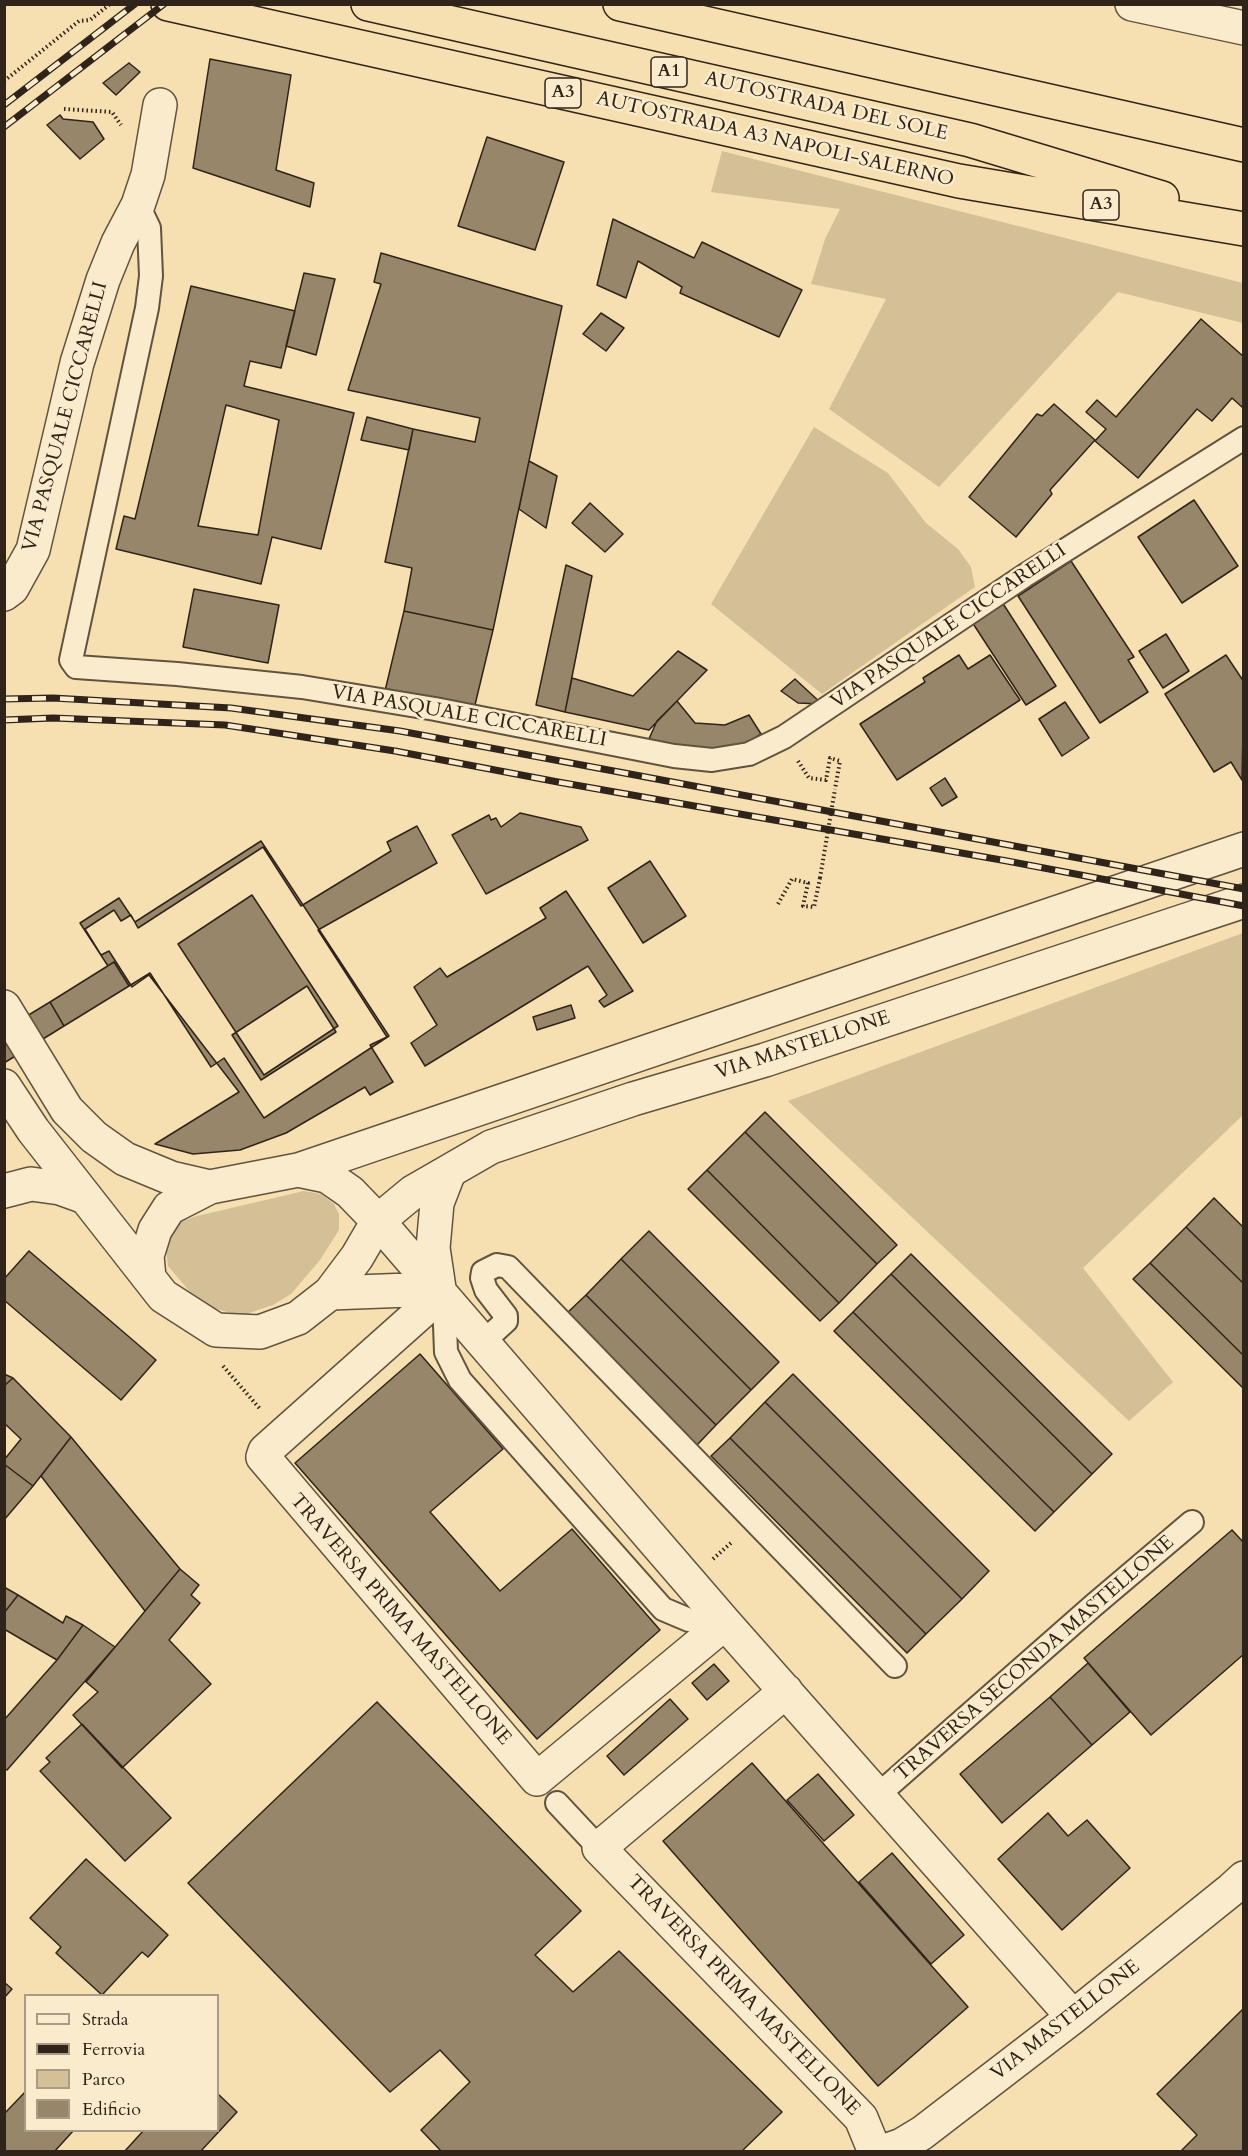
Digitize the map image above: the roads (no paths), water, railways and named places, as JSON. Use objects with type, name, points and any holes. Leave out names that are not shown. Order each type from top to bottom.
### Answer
[{"type":"highway","name":"AUTOSTRADA A3 NAPOLI-SALERNO","points":[[168,4],[958,181],[1244,229]]},
{"type":"highway","name":"AUTOSTRADA DEL SOLE","points":[[368,4],[970,140],[1244,223]]},
{"type":"highway","points":[[620,4],[1244,145]]},
{"type":"street","points":[[1132,4],[1244,28]]},
{"type":"street","name":"VIA PASQUALE CICCARELLI","points":[[4,594],[12,588],[33,550],[81,352],[103,280],[118,243],[138,205],[148,175],[160,105]]},
{"type":"street","points":[[149,1278],[147,1256],[155,1230],[169,1208],[210,1187],[298,1170],[1244,849]]},
{"type":"street","name":"VIA MASTELLONE","points":[[378,1221],[413,1192],[490,1147],[633,1099],[765,1060],[1244,901]]},
{"type":"street","points":[[4,1007],[67,1110],[94,1137],[125,1159],[171,1178],[210,1187]]},
{"type":"street","points":[[4,1086],[33,1130],[163,1296],[216,1330],[260,1332],[298,1318],[330,1293],[357,1257],[378,1221],[350,1192],[327,1176],[298,1170]]},
{"type":"street","points":[[330,1293],[409,1290],[442,1297],[434,1248],[437,1203],[449,1172]]},
{"type":"street","points":[[4,1191],[31,1184],[60,1188],[85,1197]]},
{"type":"street","name":"TRAVERSA SECONDA MASTELLONE","points":[[378,1221],[725,1623],[1073,2017]]},
{"type":"street","name":"TRAVERSA PRIMA MASTELLONE","points":[[442,1297],[265,1451],[262,1457],[537,1779],[725,1623]]},
{"type":"street","points":[[599,1848],[786,1692]]},
{"type":"street","name":"TRAVERSA PRIMA MASTELLONE","points":[[599,1848],[861,2118],[875,2151]]},
{"type":"street","name":"VIA MASTELLONE","points":[[882,2151],[902,2145],[922,2133],[1073,2017],[1244,1878]]},
{"type":"lane","name":"VIA PASQUALE CICCARELLI","points":[[138,205],[149,228],[152,276],[71,660],[76,667],[177,674],[302,687],[435,708],[674,756],[712,760],[749,754],[784,737],[1024,576],[1244,438]]},
{"type":"lane","points":[[482,1343],[506,1321],[506,1317],[486,1290],[483,1272],[497,1265],[508,1268],[895,1666]]},
{"type":"lane","points":[[442,1297],[446,1352],[460,1380],[663,1609],[689,1620],[725,1623]]},
{"type":"lane","name":"TRAVERSA SECONDA MASTELLONE","points":[[878,1795],[1192,1522]]},
{"type":"lane","name":"TRAVERSA PRIMA MASTELLONE","points":[[557,1803],[599,1848]]},
{"type":"railway","points":[[4,105],[135,4]]},
{"type":"railway","points":[[4,127],[164,4]]},
{"type":"railway","points":[[4,699],[53,698],[231,708],[400,731],[1244,889]]},
{"type":"railway","points":[[4,720],[53,718],[225,725],[395,751],[1244,906]]}]
